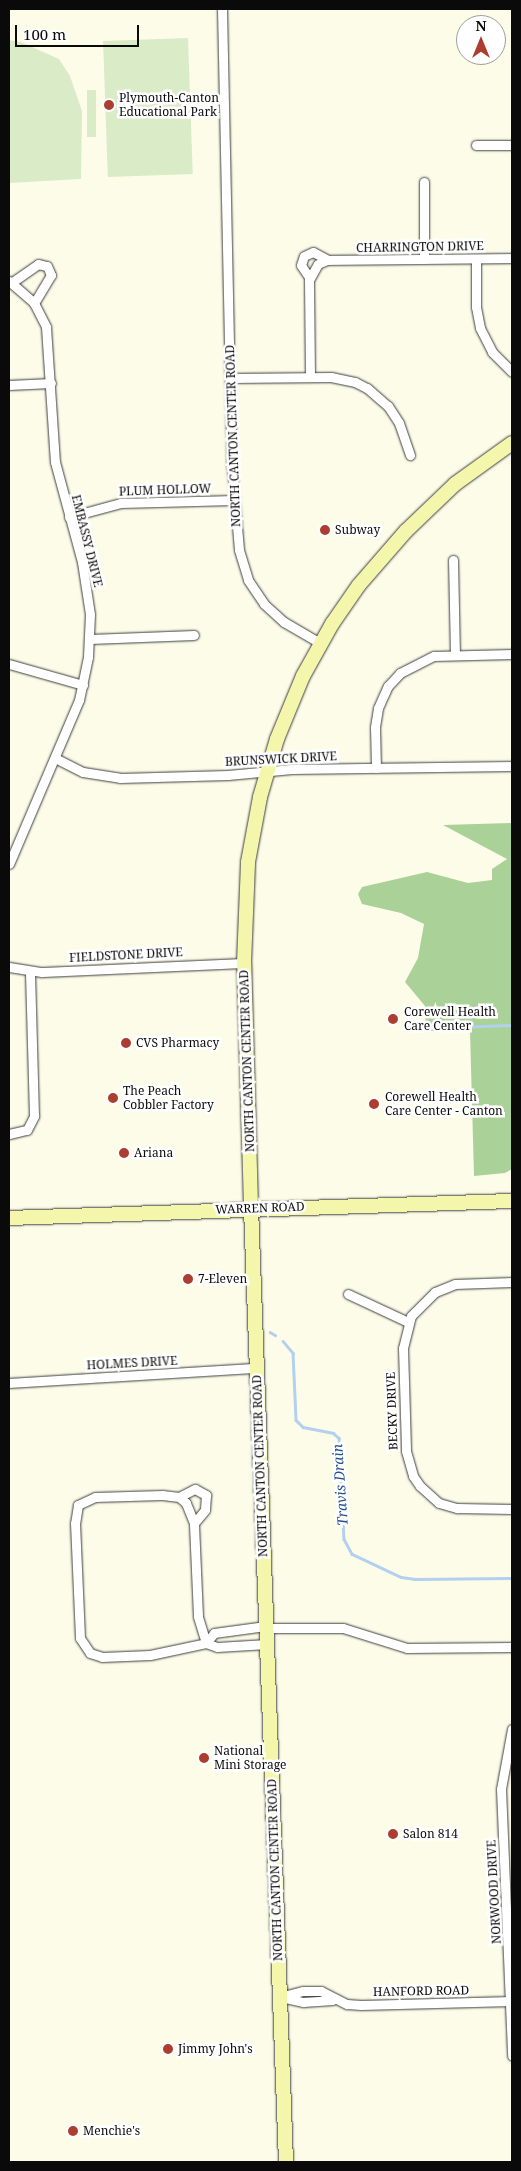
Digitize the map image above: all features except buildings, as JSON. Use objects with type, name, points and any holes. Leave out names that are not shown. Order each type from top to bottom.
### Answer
[{"type":"main road","points":[[320,644],[359,585],[401,536],[455,484],[512,443]]},
{"type":"main road","name":"NORTH CANTON CENTER ROAD","points":[[286,2162],[266,1644],[244,962],[248,862],[266,772],[291,704],[320,644]]},
{"type":"main road","name":"WARREN ROAD","points":[[9,1218],[251,1207],[512,1201]]},
{"type":"street","name":"NORTH CANTON CENTER ROAD","points":[[222,9],[234,500],[239,550],[253,588],[276,615],[320,644]]},
{"type":"street","points":[[476,145],[512,145]]},
{"type":"street","points":[[424,182],[424,259]]},
{"type":"street","name":"CHARRINGTON DRIVE","points":[[309,278],[302,265],[304,256],[314,252],[328,260]]},
{"type":"street","name":"CHARRINGTON DRIVE","points":[[309,278],[315,267],[328,260],[512,258]]},
{"type":"street","points":[[476,259],[476,306],[480,328],[492,352],[512,372]]},
{"type":"street","points":[[10,282],[38,264],[47,266],[51,275],[34,304]]},
{"type":"street","points":[[309,278],[310,377]]},
{"type":"street","name":"EMBASSY DRIVE","points":[[9,864],[55,758],[83,685],[90,640],[88,590],[55,462],[46,327],[34,304],[26,294],[10,282]]},
{"type":"street","points":[[231,378],[342,378],[367,388],[378,396],[399,423],[410,455]]},
{"type":"street","points":[[9,385],[51,383]]},
{"type":"street","name":"PLUM HOLLOW","points":[[69,517],[121,504],[234,500]]},
{"type":"street","points":[[453,560],[455,655]]},
{"type":"street","points":[[90,640],[194,636]]},
{"type":"street","points":[[376,768],[376,716],[388,686],[416,662],[434,656],[512,654]]},
{"type":"street","points":[[9,664],[83,685]]},
{"type":"street","name":"BRUNSWICK DRIVE","points":[[55,758],[83,772],[113,778],[266,772],[292,769],[512,766]]},
{"type":"street","name":"FIELDSTONE DRIVE","points":[[9,967],[30,971],[244,962]]},
{"type":"street","points":[[9,1134],[28,1130],[34,1116],[30,971]]},
{"type":"street","points":[[348,1294],[408,1322],[423,1300],[446,1287],[512,1282]]},
{"type":"street","name":"BECKY DRIVE","points":[[408,1322],[403,1348],[406,1451],[413,1476],[427,1494],[439,1503],[457,1508],[512,1509]]},
{"type":"street","name":"HOLMES DRIVE","points":[[9,1383],[257,1368]]},
{"type":"street","points":[[194,1523],[205,1510],[206,1495],[195,1489],[179,1497],[95,1497],[78,1505],[75,1523],[80,1638],[86,1650],[102,1657],[168,1653],[206,1643],[217,1647],[266,1644]]},
{"type":"street","points":[[179,1497],[191,1510],[194,1523],[196,1601],[206,1643]]},
{"type":"street","points":[[206,1643],[214,1633],[266,1627],[343,1628],[407,1648],[512,1647]]},
{"type":"street","name":"NORWOOD DRIVE","points":[[512,1729],[501,1789],[512,2001],[512,2056]]},
{"type":"street","name":"HANFORD ROAD","points":[[279,1997],[303,2002],[333,2000],[360,2005],[512,2001]]},
{"type":"green space","points":[[188,38],[193,174],[108,177],[103,41]]},
{"type":"green space","points":[[9,40],[23,43],[59,59],[70,76],[82,111],[81,179],[9,183]]},
{"type":"green space","points":[[87,90],[96,90],[96,137],[87,137]]},
{"type":"green space","points":[[512,823],[512,1169],[505,1173],[474,1176],[470,1031],[426,1031],[425,1006],[405,982],[418,958],[424,924],[401,913],[362,904],[358,894],[362,887],[427,872],[468,883],[492,880],[492,869],[507,859],[443,825]]},
{"type":"waterway","points":[[431,1028],[512,1025]]},
{"type":"waterway","name":"Travis Drain","points":[[270,1332],[275,1335]]},
{"type":"waterway","name":"Travis Drain","points":[[283,1341],[293,1353],[296,1420],[303,1427],[333,1433],[339,1438],[344,1539],[352,1554],[401,1577],[415,1579],[512,1578]]},
{"type":"place","name":"Plymouth-Canton Educational Park","points":[[109,105]]},
{"type":"place","name":"Subway","points":[[325,530]]},
{"type":"place","name":"Corewell Health Care Center","points":[[393,1019]]},
{"type":"place","name":"CVS Pharmacy","points":[[126,1043]]},
{"type":"place","name":"The Peach Cobbler Factory","points":[[113,1098]]},
{"type":"place","name":"Corewell Health Care Center - Canton","points":[[374,1104]]},
{"type":"place","name":"Ariana","points":[[124,1153]]},
{"type":"place","name":"7-Eleven","points":[[188,1279]]},
{"type":"place","name":"National Mini Storage","points":[[204,1758]]},
{"type":"place","name":"Salon 814","points":[[393,1834]]},
{"type":"place","name":"Jimmy John's","points":[[168,2049]]},
{"type":"place","name":"Menchie's","points":[[73,2131]]}]
